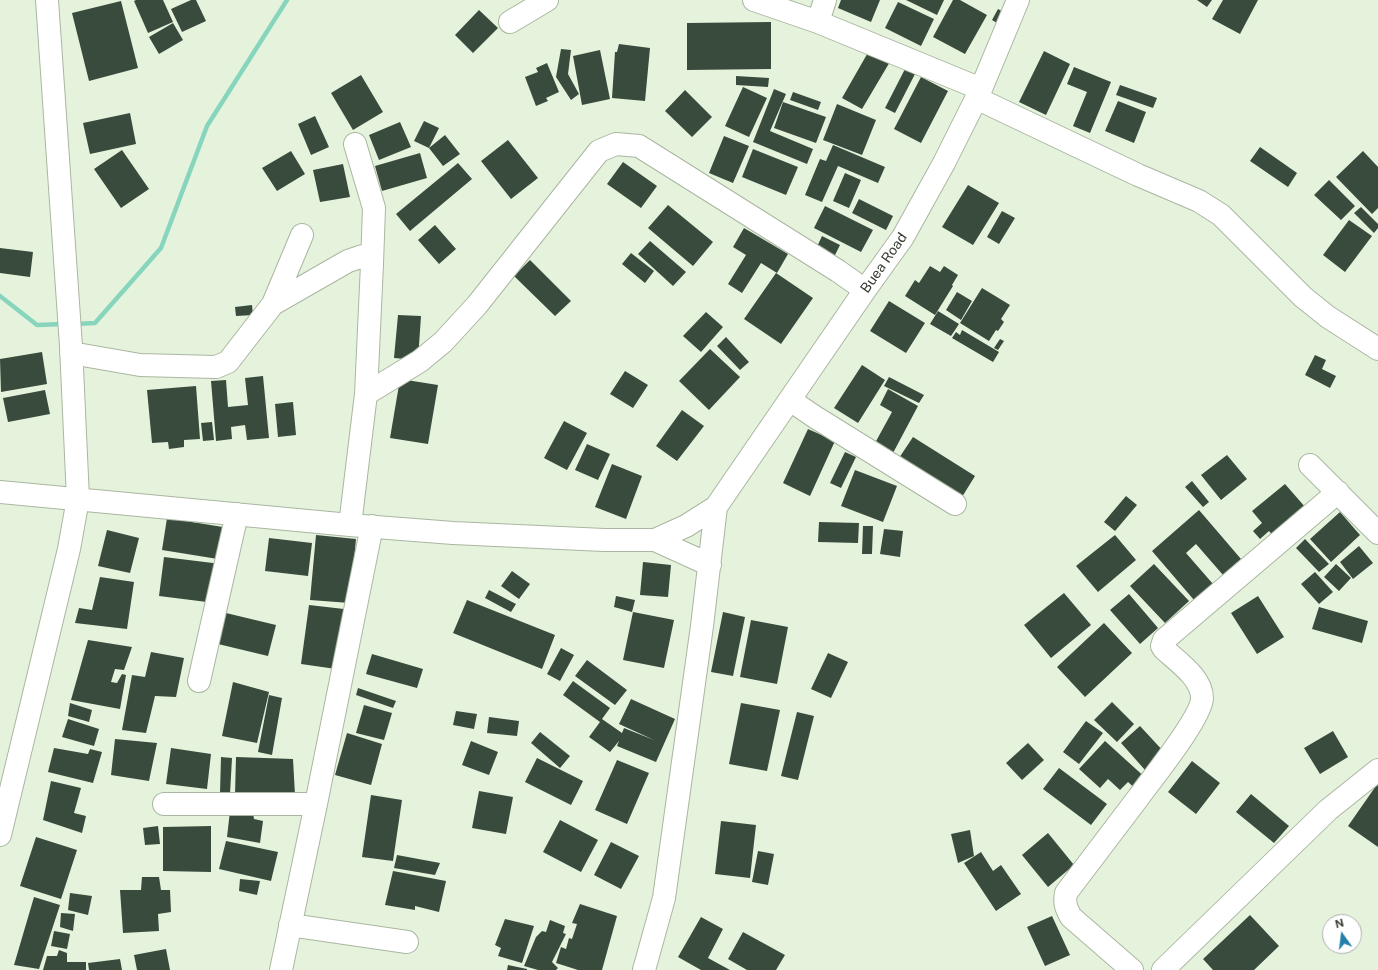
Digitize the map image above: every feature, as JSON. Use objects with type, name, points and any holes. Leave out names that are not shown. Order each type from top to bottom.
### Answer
[{"type":"street","points":[[0,835],[69,550],[78,499],[68,299],[47,0]]},
{"type":"street","points":[[510,22],[548,0]]},
{"type":"street","points":[[754,0],[818,22],[979,94],[1138,175],[1199,201],[1220,215],[1303,296],[1328,317],[1378,349]]},
{"type":"street","points":[[818,22],[825,0]]},
{"type":"street","name":"Buea Road","points":[[716,507],[903,237],[944,163],[979,94],[1018,0]]},
{"type":"street","points":[[350,525],[366,394],[374,208],[355,144]]},
{"type":"street","points":[[366,394],[420,361],[443,342],[477,305],[599,151],[616,144],[639,146],[838,270],[865,290]]},
{"type":"street","points":[[71,349],[140,365],[216,367],[228,362],[273,304],[302,235]]},
{"type":"street","points":[[273,304],[348,261],[363,256],[372,264]]},
{"type":"street","points":[[790,400],[955,504]]},
{"type":"street","points":[[1310,465],[1378,533]]},
{"type":"street","points":[[0,492],[350,525],[453,533],[604,540],[655,540],[686,526],[716,507]]},
{"type":"street","points":[[1132,970],[1071,917],[1066,909],[1064,900],[1066,893],[1169,756],[1201,705],[1201,690],[1197,680],[1164,649],[1162,646],[1164,640],[1338,492]]},
{"type":"street","points":[[644,970],[664,898],[710,565],[716,507]]},
{"type":"street","points":[[199,681],[237,514]]},
{"type":"street","points":[[280,970],[316,804],[372,526]]},
{"type":"street","points":[[655,540],[710,565]]},
{"type":"street","points":[[1163,970],[1328,810],[1378,770]]},
{"type":"street","points":[[164,804],[316,804]]},
{"type":"street","points":[[290,924],[407,942]]},
{"type":"building","points":[[163,0],[173,22],[148,33],[134,1]]},
{"type":"building","points":[[191,0],[196,0],[206,21],[182,32],[171,9]]},
{"type":"building","points":[[841,0],[880,0],[871,22],[838,8]]},
{"type":"building","points":[[906,0],[944,0],[937,15]]},
{"type":"building","points":[[953,0],[960,0],[987,15],[965,54],[933,37]]},
{"type":"building","points":[[1197,0],[1212,0],[1207,7]]},
{"type":"building","points":[[1223,0],[1258,0],[1240,34],[1212,19]]},
{"type":"building","points":[[121,1],[138,68],[89,81],[72,13]]},
{"type":"building","points":[[898,2],[934,19],[921,46],[885,28]]},
{"type":"building","points":[[998,9],[1009,15],[1002,26],[992,20]]},
{"type":"building","points":[[479,10],[498,28],[473,53],[455,35]]},
{"type":"building","points":[[771,22],[771,69],[687,70],[687,23]]},
{"type":"building","points":[[173,23],[183,40],[159,54],[149,37]]},
{"type":"building","points":[[619,44],[650,48],[645,101],[612,98],[615,52],[617,52]]},
{"type":"building","points":[[561,49],[571,50],[568,74],[579,94],[571,100],[556,77]]},
{"type":"building","points":[[870,49],[891,60],[862,109],[842,98]]},
{"type":"building","points":[[600,50],[610,99],[582,105],[573,56]]},
{"type":"building","points":[[1044,51],[1070,64],[1046,115],[1019,102]]},
{"type":"building","points":[[547,63],[559,92],[546,98],[548,101],[536,106],[525,77],[538,72],[536,68]]},
{"type":"building","points":[[1074,67],[1111,82],[1090,133],[1073,126],[1087,92],[1067,84]]},
{"type":"building","points":[[905,69],[915,74],[895,113],[885,108]]},
{"type":"building","points":[[361,75],[383,112],[353,130],[331,93]]},
{"type":"building","points":[[736,76],[769,78],[768,87],[736,85]]},
{"type":"building","points":[[921,77],[948,91],[921,143],[894,129]]},
{"type":"building","points":[[1120,85],[1157,98],[1153,108],[1116,95]]},
{"type":"building","points":[[743,87],[767,98],[749,137],[725,126]]},
{"type":"building","points":[[774,89],[786,94],[770,131],[813,149],[807,164],[753,142]]},
{"type":"building","points":[[685,90],[712,117],[692,137],[665,111]]},
{"type":"building","points":[[793,92],[821,102],[818,110],[790,100]]},
{"type":"building","points":[[1118,101],[1146,112],[1134,143],[1105,131]]},
{"type":"building","points":[[783,102],[826,117],[816,143],[774,128]]},
{"type":"building","points":[[837,104],[876,120],[862,155],[823,140]]},
{"type":"building","points":[[130,113],[136,144],[90,154],[83,123]]},
{"type":"building","points":[[315,116],[329,147],[311,155],[298,124]]},
{"type":"building","points":[[424,121],[439,128],[429,148],[414,141]]},
{"type":"building","points":[[400,122],[411,147],[379,160],[369,135]]},
{"type":"building","points":[[445,135],[460,154],[443,166],[429,148]]},
{"type":"building","points":[[724,136],[749,146],[733,183],[709,173]]},
{"type":"building","points":[[508,140],[538,178],[511,199],[481,161]]},
{"type":"building","points":[[833,145],[885,167],[878,183],[838,166],[822,202],[805,195],[820,159],[826,161]]},
{"type":"building","points":[[1260,147],[1297,173],[1288,187],[1250,161]]},
{"type":"building","points":[[753,149],[798,167],[786,195],[742,177]]},
{"type":"building","points":[[122,150],[149,189],[121,208],[94,169]]},
{"type":"building","points":[[291,151],[305,174],[277,191],[262,168]]},
{"type":"building","points":[[1363,151],[1378,167],[1378,208],[1372,214],[1336,177]]},
{"type":"building","points":[[420,153],[427,178],[382,191],[375,166]]},
{"type":"building","points":[[623,162],[657,186],[641,208],[607,184]]},
{"type":"building","points":[[458,163],[472,179],[410,231],[396,214]]},
{"type":"building","points":[[343,164],[350,197],[320,202],[313,170]]},
{"type":"building","points":[[845,173],[861,180],[849,208],[833,201]]},
{"type":"building","points":[[1329,180],[1355,206],[1341,220],[1314,195]]},
{"type":"building","points":[[968,185],[999,203],[973,245],[942,227]]},
{"type":"building","points":[[859,199],[893,216],[886,230],[852,213]]},
{"type":"building","points":[[668,205],[713,242],[693,266],[648,228]]},
{"type":"building","points":[[825,206],[873,230],[861,252],[814,228]]},
{"type":"building","points":[[1361,207],[1378,224],[1378,228],[1374,233],[1354,213]]},
{"type":"building","points":[[1002,211],[1015,218],[999,244],[987,237]]},
{"type":"building","points":[[1349,220],[1372,236],[1345,272],[1323,255]]},
{"type":"building","points":[[435,225],[456,249],[439,264],[418,240]]},
{"type":"building","points":[[744,228],[788,254],[777,273],[761,263],[742,293],[728,284],[746,255],[733,247]]},
{"type":"building","points":[[822,236],[840,245],[834,257],[816,249]]},
{"type":"building","points":[[650,241],[686,272],[673,286],[638,254]]},
{"type":"building","points":[[0,248],[33,252],[30,277],[0,273]]},
{"type":"building","points":[[631,253],[654,271],[645,283],[622,264]]},
{"type":"building","points":[[530,260],[571,301],[555,316],[514,276]]},
{"type":"building","points":[[930,266],[940,272],[944,266],[958,275],[935,315],[905,296],[915,280],[919,283]]},
{"type":"building","points":[[776,273],[813,298],[781,344],[744,319]]},
{"type":"building","points":[[982,288],[1010,305],[1001,319],[1004,322],[998,331],[996,330],[989,341],[960,323]]},
{"type":"building","points":[[957,292],[972,301],[961,320],[946,310]]},
{"type":"building","points":[[889,301],[925,323],[906,353],[870,331]]},
{"type":"building","points":[[252,305],[253,315],[236,316],[235,307]]},
{"type":"building","points":[[938,311],[959,324],[951,336],[930,324]]},
{"type":"building","points":[[706,312],[723,327],[701,352],[683,336]]},
{"type":"building","points":[[398,315],[421,316],[418,360],[394,358]]},
{"type":"building","points":[[962,330],[999,352],[993,362],[952,338],[956,332],[960,335]]},
{"type":"building","points":[[726,337],[749,362],[740,370],[717,346]]},
{"type":"building","points":[[1000,339],[1004,341],[998,350],[994,348]]},
{"type":"building","points":[[710,349],[740,377],[709,410],[679,381]]},
{"type":"building","points":[[42,352],[47,384],[1,392],[0,359]]},
{"type":"building","points":[[1315,355],[1326,360],[1322,369],[1336,376],[1330,388],[1305,375]]},
{"type":"building","points":[[862,365],[885,380],[858,423],[834,408]]},
{"type":"building","points":[[625,371],[648,385],[633,408],[610,394]]},
{"type":"building","points":[[263,376],[269,438],[247,440],[245,425],[231,427],[232,439],[216,441],[211,381],[226,380],[228,407],[248,405],[245,378]]},
{"type":"building","points":[[889,377],[924,395],[919,403],[884,386]]},
{"type":"building","points":[[400,379],[438,385],[428,444],[390,438]]},
{"type":"building","points":[[196,386],[200,439],[184,440],[184,447],[169,449],[168,442],[152,443],[147,390]]},
{"type":"building","points":[[888,389],[918,406],[893,453],[875,443],[892,412],[880,405]]},
{"type":"building","points":[[45,390],[50,414],[8,422],[3,398]]},
{"type":"building","points":[[293,402],[296,435],[278,437],[275,404]]},
{"type":"building","points":[[682,410],[704,426],[677,461],[656,446]]},
{"type":"building","points":[[564,421],[587,433],[567,470],[544,458]]},
{"type":"building","points":[[212,422],[214,440],[203,441],[201,423]]},
{"type":"building","points":[[808,429],[835,441],[810,496],[783,483]]},
{"type":"building","points":[[913,437],[975,476],[962,497],[899,458]]},
{"type":"building","points":[[587,444],[610,454],[598,480],[575,470]]},
{"type":"building","points":[[845,452],[856,457],[841,488],[830,483]]},
{"type":"building","points":[[1227,455],[1247,479],[1221,500],[1201,475]]},
{"type":"building","points":[[612,464],[642,476],[626,519],[595,507]]},
{"type":"building","points":[[855,470],[897,486],[883,522],[841,506]]},
{"type":"building","points":[[1192,481],[1209,502],[1203,507],[1185,487]]},
{"type":"building","points":[[1285,484],[1306,508],[1273,536],[1269,531],[1260,539],[1253,531],[1262,523],[1252,511]]},
{"type":"building","points":[[1126,496],[1137,505],[1115,531],[1104,522]]},
{"type":"building","points":[[1199,510],[1241,559],[1223,575],[1196,544],[1186,553],[1213,584],[1194,600],[1152,551]]},
{"type":"building","points":[[1340,512],[1360,535],[1331,562],[1310,539]]},
{"type":"building","points":[[167,518],[229,528],[224,560],[162,550]]},
{"type":"building","points":[[819,522],[859,523],[858,543],[818,542]]},
{"type":"building","points":[[863,526],[873,526],[872,554],[862,554]]},
{"type":"building","points":[[884,529],[903,531],[900,557],[880,554]]},
{"type":"building","points":[[107,530],[139,538],[130,573],[98,566]]},
{"type":"building","points":[[316,535],[356,539],[350,603],[310,600]]},
{"type":"building","points":[[1115,535],[1136,560],[1098,592],[1076,566]]},
{"type":"building","points":[[269,538],[312,543],[308,576],[265,571]]},
{"type":"building","points":[[1305,539],[1329,564],[1319,572],[1296,548]]},
{"type":"building","points":[[1359,546],[1373,563],[1353,579],[1340,562]]},
{"type":"building","points":[[164,557],[221,564],[215,603],[159,596]]},
{"type":"building","points":[[643,562],[671,565],[668,597],[640,595]]},
{"type":"building","points":[[1154,564],[1189,601],[1165,623],[1130,586]]},
{"type":"building","points":[[1336,564],[1351,578],[1339,591],[1324,577]]},
{"type":"building","points":[[512,571],[530,584],[519,599],[501,586]]},
{"type":"building","points":[[1315,572],[1333,592],[1319,604],[1301,584]]},
{"type":"building","points":[[100,577],[134,582],[127,629],[75,623],[79,608],[92,610]]},
{"type":"building","points":[[489,590],[516,604],[511,612],[485,598]]},
{"type":"building","points":[[1064,593],[1091,625],[1051,658],[1024,625]]},
{"type":"building","points":[[1129,594],[1158,628],[1140,644],[1110,610]]},
{"type":"building","points":[[616,596],[635,600],[632,612],[614,607]]},
{"type":"building","points":[[1258,596],[1284,637],[1257,654],[1231,613]]},
{"type":"building","points":[[467,600],[555,635],[542,669],[453,633]]},
{"type":"building","points":[[309,605],[344,609],[336,669],[301,664]]},
{"type":"building","points":[[1319,607],[1368,621],[1362,643],[1312,629]]},
{"type":"building","points":[[633,612],[674,620],[664,668],[623,660]]},
{"type":"building","points":[[723,612],[745,617],[733,676],[711,672]]},
{"type":"building","points":[[226,613],[276,625],[268,656],[218,644]]},
{"type":"building","points":[[751,620],[788,627],[777,684],[740,677]]},
{"type":"building","points":[[1104,623],[1132,653],[1085,697],[1057,667]]},
{"type":"building","points":[[88,640],[132,647],[124,670],[115,669],[111,682],[117,683],[122,674],[126,675],[120,709],[71,700]]},
{"type":"building","points":[[561,648],[574,655],[560,681],[547,674]]},
{"type":"building","points":[[151,652],[184,658],[176,697],[155,696],[146,733],[122,730],[132,675],[145,677]]},
{"type":"building","points":[[828,653],[848,662],[831,698],[811,689]]},
{"type":"building","points":[[372,654],[423,669],[417,688],[366,674]]},
{"type":"building","points":[[587,660],[627,690],[615,705],[575,676]]},
{"type":"building","points":[[573,681],[610,708],[602,719],[622,733],[624,728],[654,740],[619,724],[631,699],[675,719],[656,762],[617,746],[619,741],[610,752],[589,737],[600,722],[563,695]]},
{"type":"building","points":[[233,682],[269,692],[257,743],[222,736]]},
{"type":"building","points":[[358,688],[396,701],[393,708],[356,695]]},
{"type":"building","points":[[269,695],[282,698],[272,755],[258,752]]},
{"type":"building","points":[[1112,702],[1134,724],[1117,742],[1094,720]]},
{"type":"building","points":[[70,703],[92,710],[89,722],[68,716]]},
{"type":"building","points":[[741,703],[780,710],[767,771],[729,764]]},
{"type":"building","points":[[364,705],[392,713],[384,740],[356,733]]},
{"type":"building","points":[[456,711],[477,714],[474,729],[453,725]]},
{"type":"building","points":[[797,712],[814,716],[798,780],[781,776]]},
{"type":"building","points":[[489,717],[519,721],[517,736],[487,733]]},
{"type":"building","points":[[68,719],[99,729],[94,746],[62,737]]},
{"type":"building","points":[[1086,721],[1103,733],[1079,764],[1063,752]]},
{"type":"building","points":[[1140,726],[1165,753],[1145,770],[1121,743]]},
{"type":"building","points":[[1333,731],[1348,757],[1320,774],[1304,748]]},
{"type":"building","points":[[540,732],[570,756],[560,768],[531,743]]},
{"type":"building","points":[[347,733],[382,744],[371,785],[335,775]]},
{"type":"building","points":[[115,739],[157,743],[149,781],[111,775]]},
{"type":"building","points":[[471,741],[498,752],[489,775],[462,765]]},
{"type":"building","points":[[1105,741],[1148,780],[1138,791],[1128,782],[1120,790],[1108,779],[1100,788],[1079,769]]},
{"type":"building","points":[[1028,743],[1044,760],[1022,780],[1006,763]]},
{"type":"building","points":[[54,748],[88,754],[90,749],[102,752],[93,783],[48,772]]},
{"type":"building","points":[[171,748],[211,754],[207,789],[166,784]]},
{"type":"building","points":[[221,757],[232,758],[230,794],[220,793]]},
{"type":"building","points":[[236,757],[293,759],[295,795],[235,795]]},
{"type":"building","points":[[537,758],[583,781],[571,805],[525,782]]},
{"type":"building","points":[[617,760],[649,773],[627,824],[595,810]]},
{"type":"building","points":[[1192,761],[1220,783],[1196,814],[1168,792]]},
{"type":"building","points":[[1059,768],[1107,804],[1091,825],[1043,789]]},
{"type":"building","points":[[51,781],[81,788],[74,813],[86,816],[82,833],[43,820]]},
{"type":"building","points":[[1378,783],[1378,847],[1348,826]]},
{"type":"building","points":[[479,791],[513,797],[506,834],[472,828]]},
{"type":"building","points":[[1251,794],[1289,826],[1274,843],[1236,812]]},
{"type":"building","points":[[371,795],[402,800],[393,861],[362,857]]},
{"type":"building","points":[[230,811],[253,813],[254,819],[263,821],[260,843],[227,837]]},
{"type":"building","points":[[560,820],[598,840],[581,872],[543,852]]},
{"type":"building","points":[[721,821],[756,825],[750,878],[715,874]]},
{"type":"building","points":[[158,826],[160,844],[145,845],[143,828]]},
{"type":"building","points":[[211,826],[211,872],[163,871],[163,827]]},
{"type":"building","points":[[970,830],[974,856],[958,863],[951,834]]},
{"type":"building","points":[[1048,833],[1074,865],[1048,887],[1022,855]]},
{"type":"building","points":[[36,837],[77,850],[61,899],[20,886]]},
{"type":"building","points":[[226,841],[278,852],[271,881],[219,869]]},
{"type":"building","points":[[611,842],[639,856],[621,889],[594,875]]},
{"type":"building","points":[[758,851],[774,854],[768,885],[752,882]]},
{"type":"building","points":[[981,852],[993,871],[1001,865],[1021,894],[996,911],[964,863]]},
{"type":"building","points":[[397,855],[440,863],[435,875],[394,868]]},
{"type":"building","points":[[393,871],[446,881],[439,912],[415,906],[415,910],[385,905]]},
{"type":"building","points":[[142,877],[159,877],[161,890],[170,890],[171,912],[158,914],[159,931],[123,933],[120,890],[141,890]]},
{"type":"building","points":[[240,879],[260,881],[257,895],[239,891]]},
{"type":"building","points":[[70,893],[92,896],[88,915],[68,910]]},
{"type":"building","points":[[34,897],[60,905],[39,969],[14,965]]},
{"type":"building","points":[[580,904],[617,916],[602,970],[578,970],[556,963],[561,947],[566,949],[569,938],[572,939],[577,924],[572,923]]},
{"type":"building","points":[[61,913],[75,914],[73,931],[60,927]]},
{"type":"building","points":[[1250,915],[1279,946],[1254,970],[1213,970],[1203,959]]},
{"type":"building","points":[[1052,916],[1070,955],[1045,966],[1027,927]]},
{"type":"building","points":[[701,917],[723,929],[708,958],[730,970],[701,970],[678,957]]},
{"type":"building","points":[[505,919],[534,926],[522,963],[498,956],[501,948],[495,945]]},
{"type":"building","points":[[550,920],[565,926],[563,933],[566,934],[552,962],[558,968],[556,970],[538,970],[524,966],[536,937],[542,931],[546,932]]},
{"type":"building","points":[[54,931],[70,934],[67,949],[51,946]]},
{"type":"building","points":[[743,932],[785,955],[776,970],[747,970],[728,959]]},
{"type":"building","points":[[166,949],[170,970],[137,970],[134,955]]},
{"type":"building","points":[[59,950],[67,953],[67,962],[86,962],[86,970],[43,970],[47,956],[57,956]]},
{"type":"building","points":[[120,959],[122,970],[89,970],[88,963]]},
{"type":"building","points":[[508,965],[527,969],[527,970],[507,970]]},
{"type":"waterway","points":[[75,324],[95,323],[161,248],[207,126],[287,0]]},
{"type":"waterway","points":[[0,296],[37,325],[64,324]]}]
